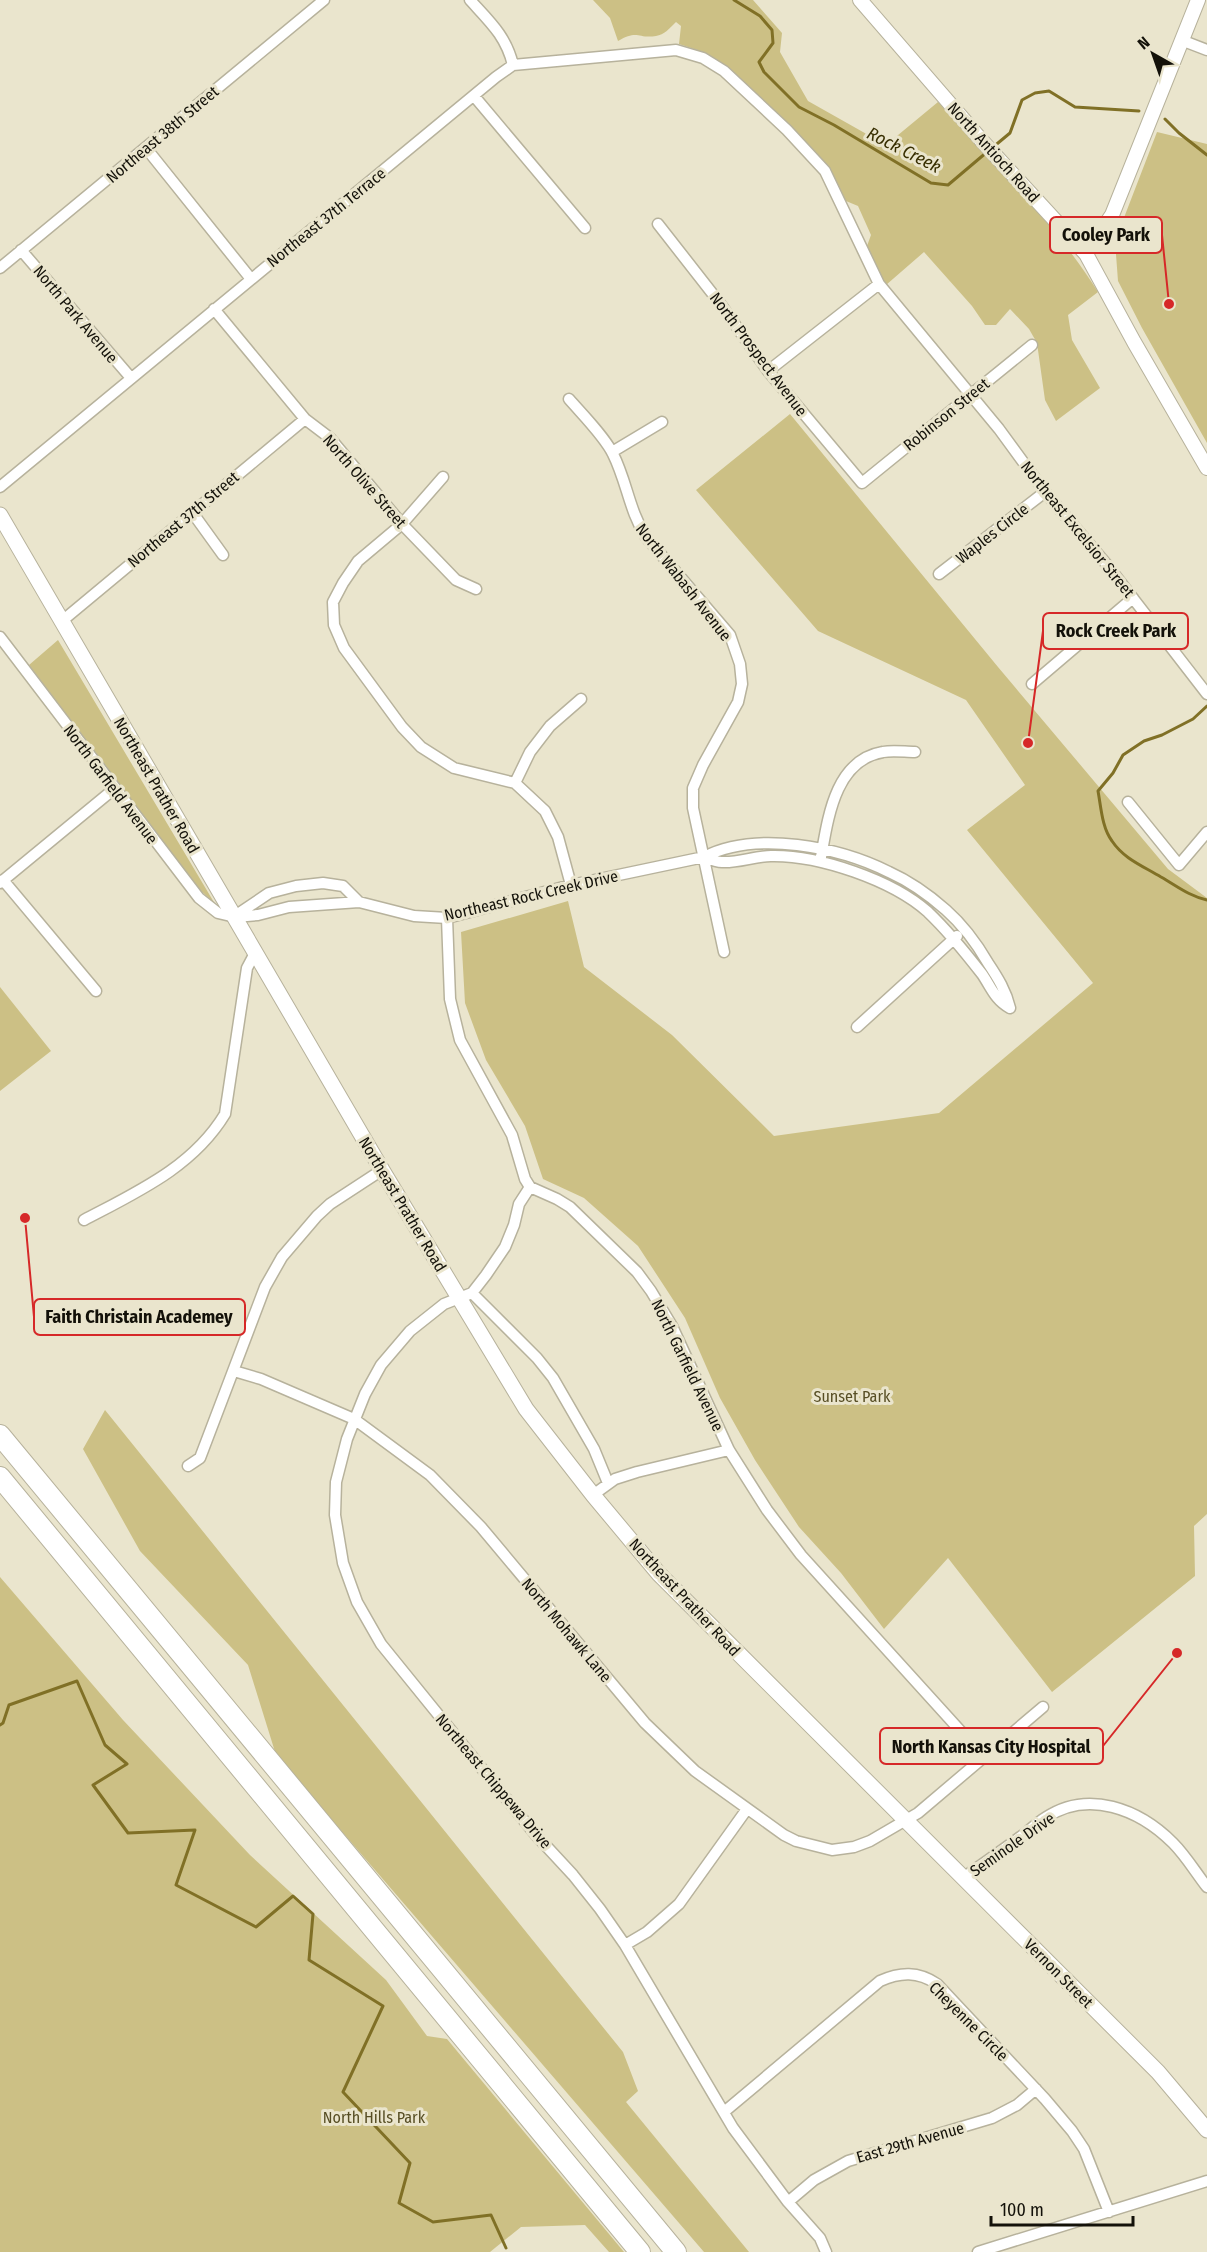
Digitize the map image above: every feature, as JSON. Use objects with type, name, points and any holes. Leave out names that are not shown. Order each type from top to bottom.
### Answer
[{"type":"highway","points":[[0,1435],[676,2252]]},
{"type":"highway","points":[[0,1477],[640,2252]]},
{"type":"main road","name":"Northeast Prather Road","points":[[0,515],[382,1170],[465,1295],[526,1409],[593,1495],[659,1574],[905,1820]]},
{"type":"main road","name":"Vernon Street","points":[[905,1820],[1158,2072],[1207,2130]]},
{"type":"street","name":"Northeast 38th Street","points":[[0,268],[324,0]]},
{"type":"street","points":[[470,0],[504,38],[513,66]]},
{"type":"street","name":"North Antioch Road","points":[[861,0],[983,142],[1086,254],[1207,468]]},
{"type":"street","points":[[1086,254],[1112,215],[1198,0]]},
{"type":"street","points":[[1181,40],[1207,50]]},
{"type":"street","name":"Northeast Excelsior Street","points":[[513,66],[676,50],[695,54],[724,71],[787,130],[825,171],[879,284],[970,393],[1045,492],[1133,598],[1207,694]]},
{"type":"street","name":"Northeast 37th Terrace","points":[[0,487],[214,309],[513,66]]},
{"type":"street","points":[[474,96],[585,228]]},
{"type":"street","points":[[146,148],[251,279]]},
{"type":"street","name":"North Prospect Avenue","points":[[658,224],[719,302],[768,371],[862,483]]},
{"type":"street","name":"North Park Avenue","points":[[21,250],[130,378]]},
{"type":"street","points":[[768,371],[879,284]]},
{"type":"street","name":"North Olive Street","points":[[214,309],[305,419],[330,438],[402,524],[456,580],[476,589]]},
{"type":"street","name":"Robinson Street","points":[[862,483],[970,393],[1032,345]]},
{"type":"street","name":"North Wabash Avenue","points":[[569,399],[612,452],[626,486],[635,520],[646,537],[730,635],[740,664],[742,684],[738,702],[703,765],[693,788],[693,808],[724,952]]},
{"type":"street","name":"Northeast 37th Street","points":[[62,621],[305,419]]},
{"type":"street","points":[[612,452],[662,422]]},
{"type":"street","points":[[443,477],[402,524],[358,561],[342,583],[333,602],[334,625],[344,648],[402,728],[421,747],[454,768],[516,783],[544,811],[558,837],[572,885]]},
{"type":"street","name":"Waples Circle","points":[[939,574],[1045,492]]},
{"type":"street","points":[[192,512],[223,555]]},
{"type":"street","points":[[1032,684],[1133,598]]},
{"type":"street","name":"North Garfield Avenue","points":[[0,637],[199,898],[218,913],[234,916]]},
{"type":"street","points":[[516,783],[530,752],[550,726],[581,699]]},
{"type":"street","points":[[820,863],[837,789],[848,772],[862,760],[882,752],[915,752]]},
{"type":"street","points":[[96,991],[2,882],[114,789]]},
{"type":"street","points":[[1128,802],[1179,865],[1207,832]]},
{"type":"street","name":"Northeast Rock Creek Drive","points":[[234,916],[258,915],[289,907],[359,902],[414,915],[447,918],[572,885],[704,857],[717,850],[783,843],[842,854],[889,872],[920,890],[947,911],[975,941],[1006,992],[1010,1008],[999,1002],[986,979],[926,911],[896,890],[862,875],[791,856],[770,856],[722,862],[704,857]]},
{"type":"street","name":"Northeast Rock Creek Drive","points":[[234,916],[269,893],[296,886],[323,883],[343,886],[359,902]]},
{"type":"street","points":[[447,918],[450,999],[460,1040],[512,1135],[525,1179],[530,1187],[519,1204],[514,1225],[501,1254],[465,1295],[537,1358],[553,1378],[594,1449],[608,1483]]},
{"type":"street","points":[[857,1027],[964,929]]},
{"type":"street","points":[[84,1220],[157,1181],[198,1149],[214,1133],[225,1114],[247,968],[255,953]]},
{"type":"street","points":[[188,1466],[200,1458],[265,1287],[282,1257],[316,1216],[330,1204],[382,1170]]},
{"type":"street","name":"North Garfield Avenue","points":[[530,1187],[570,1207],[637,1272],[672,1326],[729,1450],[767,1510],[825,1584],[985,1758]]},
{"type":"street","name":"Northeast Chippewa Drive","points":[[465,1295],[423,1319],[393,1350],[370,1384],[354,1419],[336,1482],[335,1515],[343,1563],[357,1602],[381,1644],[535,1834],[573,1875],[625,1945],[724,2112],[788,2202],[820,2238],[826,2252]]},
{"type":"street","name":"North Mohawk Lane","points":[[234,1371],[261,1379],[354,1419],[430,1475],[481,1527],[645,1723],[695,1770],[747,1809],[796,1841],[832,1850],[854,1847],[870,1841],[918,1813],[1043,1707]]},
{"type":"street","points":[[593,1495],[608,1483],[637,1472],[729,1450]]},
{"type":"street","name":"Seminole Drive","points":[[963,1878],[1045,1818],[1070,1807],[1097,1804],[1113,1806],[1125,1811],[1156,1829],[1174,1844],[1207,1887]]},
{"type":"street","points":[[625,1945],[647,1932],[679,1904],[747,1809]]},
{"type":"street","name":"Cheyenne Circle","points":[[724,2112],[880,1982],[903,1974],[921,1976],[937,1984],[1059,2115],[1084,2149],[1109,2212]]},
{"type":"street","name":"East 29th Avenue","points":[[788,2202],[814,2180],[848,2161],[992,2118],[1017,2105],[1036,2089]]},
{"type":"street","points":[[978,2252],[1207,2181]]},
{"type":"green space","points":[[593,0],[753,0],[782,33],[780,52],[808,101],[886,145],[938,102],[1043,217],[1098,292],[1068,315],[1072,340],[1100,388],[1056,421],[1045,400],[1037,343],[1029,329],[1010,309],[996,325],[985,325],[972,306],[924,252],[886,285],[880,277],[867,246],[871,235],[858,206],[846,201],[830,170],[819,156],[726,67],[706,53],[679,44],[681,26],[676,22],[659,35],[650,37],[634,35],[618,41],[610,18]]},
{"type":"green space","points":[[1157,132],[1207,144],[1207,443],[1118,281],[1115,241]]},
{"type":"green space","name":"Sunset Park","points":[[790,414],[1168,869],[1207,898],[1207,1514],[1194,1526],[1195,1576],[1052,1692],[948,1558],[884,1629],[841,1573],[799,1527],[755,1460],[720,1398],[685,1318],[638,1246],[584,1198],[543,1179],[525,1126],[486,1060],[465,1003],[461,932],[568,901],[584,967],[672,1035],[774,1136],[939,1113],[1093,983],[967,830],[1025,785],[966,700],[818,631],[696,490]]},
{"type":"green space","points":[[58,640],[215,904],[196,886],[29,665]]},
{"type":"green space","points":[[0,987],[51,1051],[0,1091]]},
{"type":"green space","points":[[105,1410],[623,2052],[638,2091],[626,2102],[749,2252],[704,2252],[276,1755],[248,1665],[140,1551],[83,1449]]},
{"type":"green space","name":"North Hills Park","points":[[0,1577],[123,1720],[250,1855],[386,1980],[427,2036],[447,2039],[624,2252],[609,2252],[585,2225],[521,2227],[490,2252],[0,2252]]},
{"type":"waterway","name":"Rock Creek","points":[[734,0],[760,16],[772,30],[773,43],[759,62],[764,72],[799,107],[834,125],[931,183],[948,185],[987,152]]},
{"type":"waterway","name":"Rock Creek","points":[[992,148],[1010,133],[1022,100],[1035,93],[1049,91],[1075,107],[1139,111]]},
{"type":"waterway","name":"Rock Creek","points":[[1165,119],[1207,155]]},
{"type":"waterway","name":"Rock Creek","points":[[1207,706],[1193,719],[1162,735],[1144,741],[1123,755],[1113,773],[1098,791],[1106,830],[1122,853],[1183,890],[1207,900]]},
{"type":"waterway","points":[[0,1725],[3,1723],[9,1705],[77,1681],[105,1745],[127,1764],[93,1785],[128,1833],[195,1830],[176,1885],[256,1927],[293,1896],[313,1914],[309,1960],[383,2006],[343,2092],[410,2163],[399,2203],[433,2222],[491,2215],[506,2248]]},
{"type":"place","name":"Cooley Park","points":[[1169,304]]},
{"type":"place","name":"Rock Creek Park","points":[[1028,743]]},
{"type":"place","name":"Faith Christain Academey","points":[[25,1218]]},
{"type":"place","name":"North Kansas City Hospital","points":[[1177,1653]]}]
